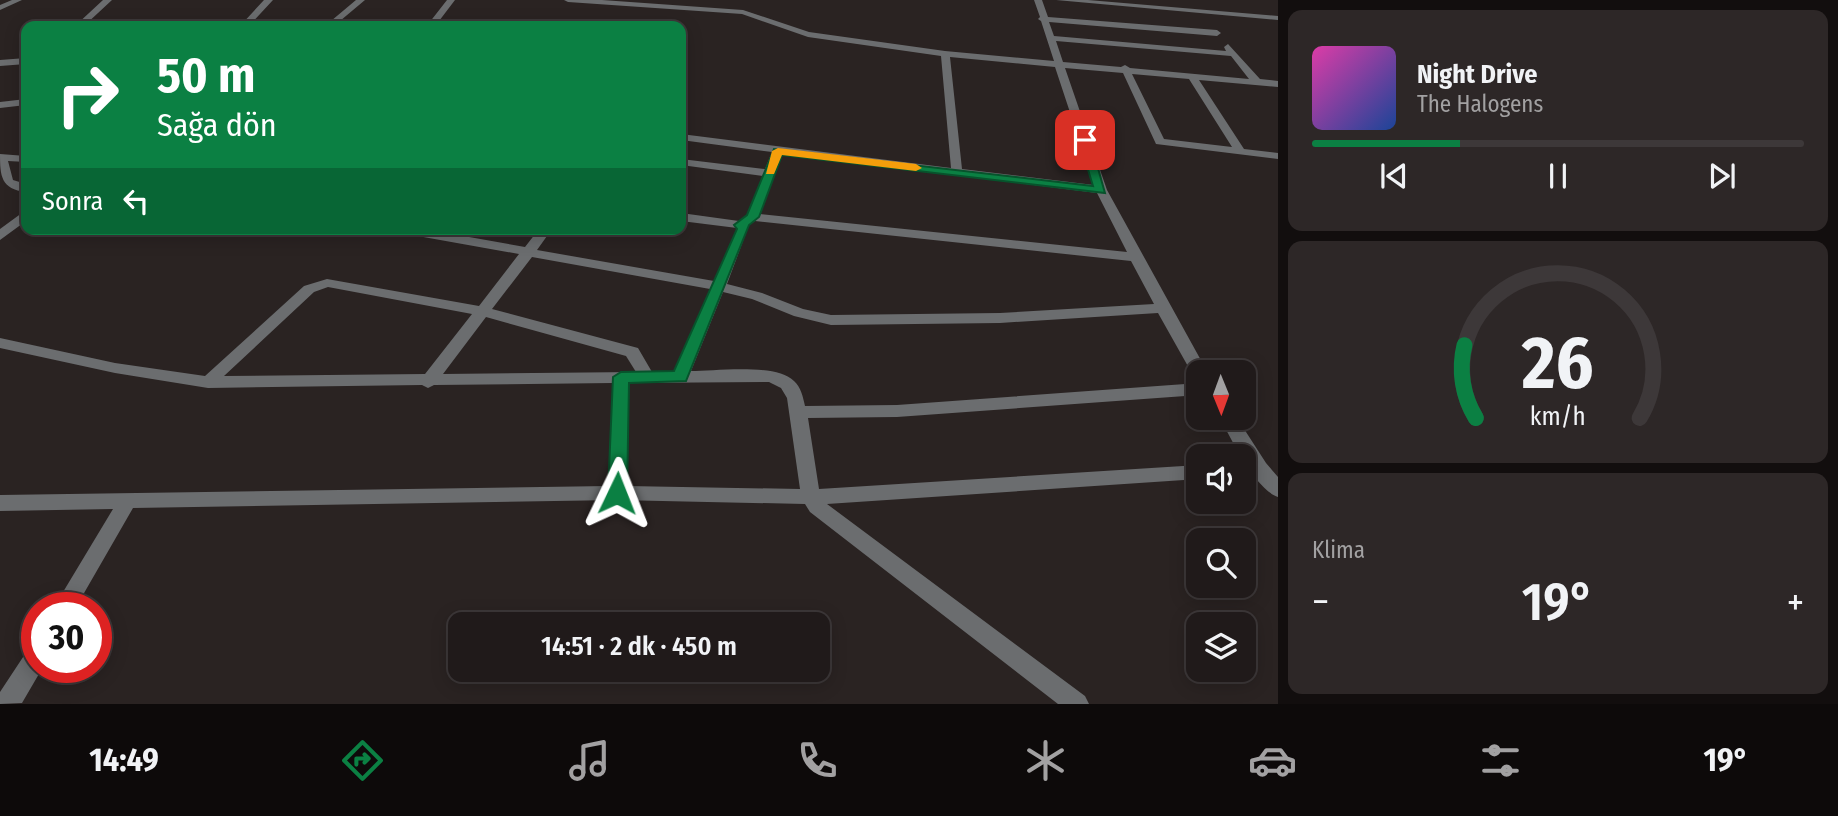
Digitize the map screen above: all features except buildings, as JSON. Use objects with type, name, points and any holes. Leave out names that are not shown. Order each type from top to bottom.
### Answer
[{"type":"street","points":[[0,8],[18,0]]},
{"type":"street","points":[[85,21],[108,0]]},
{"type":"street","points":[[249,21],[269,0]]},
{"type":"street","points":[[335,21],[361,0]]},
{"type":"street","points":[[435,21],[451,0]]},
{"type":"street","points":[[568,0],[743,12],[808,34],[945,54],[1125,68],[1278,84]]},
{"type":"street","points":[[743,12],[751,0]]},
{"type":"street","points":[[1038,0],[1042,19],[1061,64],[1101,190],[1193,360]]},
{"type":"street","points":[[1060,0],[1278,18]]},
{"type":"street","points":[[1201,12],[1257,82]]},
{"type":"street","points":[[1042,19],[1217,33]]},
{"type":"street","points":[[1051,38],[1234,54]]},
{"type":"street","points":[[945,54],[957,172]]},
{"type":"street","points":[[0,63],[21,61]]},
{"type":"street","points":[[1125,68],[1160,142],[1278,156]]},
{"type":"street","points":[[1192,76],[1240,151]]},
{"type":"street","points":[[0,105],[21,102]]},
{"type":"street","points":[[686,137],[778,151],[1101,190]]},
{"type":"street","points":[[680,377],[717,286],[778,151]]},
{"type":"street","points":[[4,185],[1,158],[21,159]]},
{"type":"street","points":[[686,163],[769,173]]},
{"type":"street","points":[[686,217],[1135,257]]},
{"type":"street","points":[[0,236],[21,218]]},
{"type":"street","points":[[438,235],[717,286],[757,296],[799,313],[831,320],[1000,318],[1163,308]]},
{"type":"street","points":[[428,382],[541,235]]},
{"type":"street","points":[[208,382],[309,289],[320,284],[335,284],[480,311],[632,352],[648,377]]},
{"type":"street","points":[[0,343],[115,368],[208,382],[428,382],[769,376],[785,379],[793,387],[811,497],[817,507],[1077,704]]},
{"type":"street","points":[[617,493],[621,377]]},
{"type":"street","points":[[798,412],[897,411],[1186,390]]},
{"type":"street","points":[[1256,472],[1278,490]]},
{"type":"street","points":[[0,503],[617,493],[811,497],[1186,473]]},
{"type":"street","points":[[74,592],[127,502]]},
{"type":"street","points":[[4,704],[21,683]]},
{"type":"slow traffic","points":[[770,171],[778,151],[916,168]]},
{"type":"route","points":[[617,493],[621,377],[680,377],[744,227],[741,225],[753,217],[778,151],[1101,190],[1085,140]]}]
